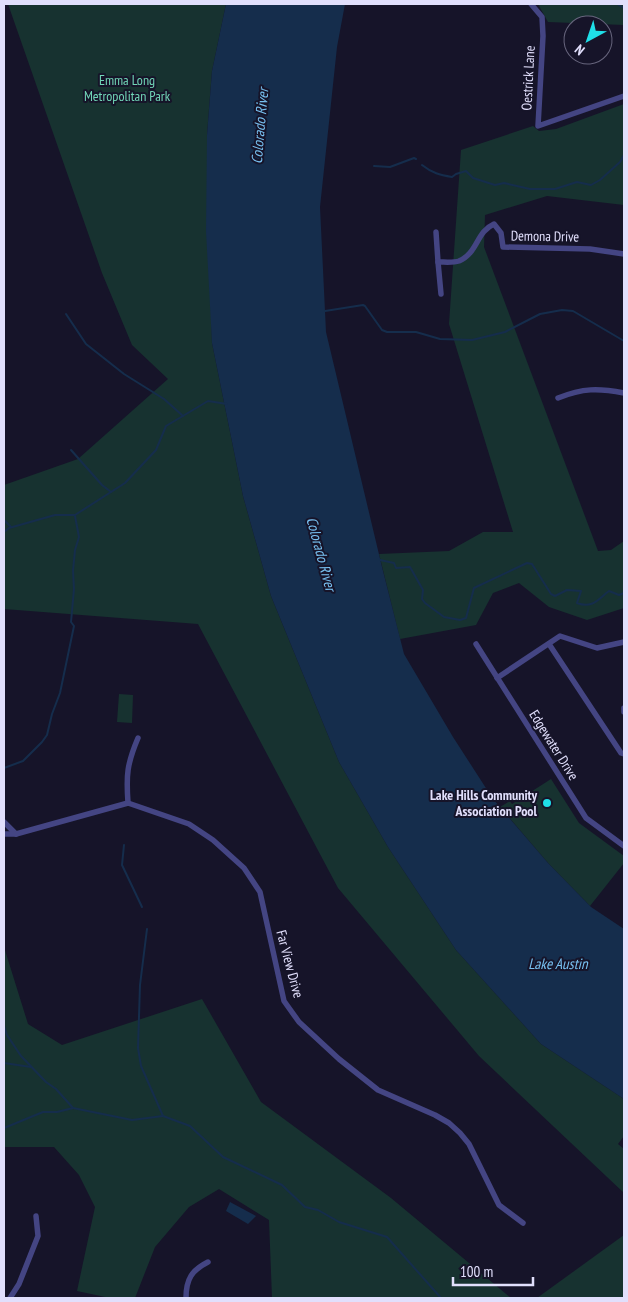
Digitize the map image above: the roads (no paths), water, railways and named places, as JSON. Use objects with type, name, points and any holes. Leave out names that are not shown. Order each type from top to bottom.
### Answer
[{"type":"street","name":"Oestrick Lane","points":[[531,4],[542,17],[538,126],[624,96]]},
{"type":"street","name":"Demona Drive","points":[[438,262],[458,261],[469,255],[485,228],[494,224],[501,233],[503,248],[590,249],[624,254]]},
{"type":"street","points":[[436,232],[441,294]]},
{"type":"street","points":[[558,398],[584,389],[604,389],[624,393]]},
{"type":"street","points":[[497,678],[560,636],[597,648],[624,642]]},
{"type":"street","name":"Edgewater Drive","points":[[476,644],[586,818],[624,846]]},
{"type":"street","points":[[549,644],[621,753],[624,754]]},
{"type":"street","points":[[4,834],[16,834],[128,803],[127,772],[129,759],[138,738]]},
{"type":"street","name":"Far View Drive","points":[[128,803],[189,824],[213,840],[244,868],[260,892],[284,1001],[299,1022],[339,1060],[378,1090],[449,1123],[469,1144],[499,1205],[523,1223]]},
{"type":"street","points":[[4,822],[16,834]]},
{"type":"street","points":[[10,1298],[18,1284],[38,1236],[36,1216]]},
{"type":"street","points":[[186,1298],[191,1275],[195,1269],[208,1262]]},
{"type":"water","name":"Lake Austin","points":[[226,4],[345,4],[337,47],[320,207],[326,332],[404,654],[453,737],[493,799],[548,863],[591,907],[624,929],[624,1099],[541,1044],[456,950],[388,847],[339,762],[271,596],[243,496],[212,343],[206,231],[207,135],[212,71]]},
{"type":"water","points":[[230,1202],[256,1216],[248,1224],[226,1211]]},
{"type":"waterway","points":[[617,4],[624,8]]},
{"type":"waterway","points":[[422,165],[436,173],[452,177],[466,171],[473,178],[495,185],[504,183],[530,189],[555,189],[577,182],[591,185],[600,180],[620,162],[624,155]]},
{"type":"waterway","points":[[374,166],[390,167],[414,158],[416,159]]},
{"type":"waterway","points":[[325,311],[363,305],[382,330],[387,332],[416,332],[440,339],[472,340],[505,332],[540,314],[562,310],[573,311],[624,341]]},
{"type":"waterway","points":[[66,314],[86,344],[124,374],[164,399],[183,416]]},
{"type":"waterway","points":[[4,532],[9,528],[55,515],[75,515],[125,483],[156,450],[166,426],[208,401],[227,404]]},
{"type":"waterway","points":[[71,450],[102,485],[111,492]]},
{"type":"waterway","points":[[4,768],[23,761],[42,742],[47,735],[60,693],[74,626],[71,622],[74,589],[73,571],[75,550],[79,537],[75,516]]},
{"type":"waterway","points":[[4,520],[11,527]]},
{"type":"waterway","points":[[380,560],[394,563],[396,568],[410,567],[423,590],[422,599],[425,603],[444,617],[460,620],[466,618],[474,588],[527,563],[532,564],[551,594],[555,596],[567,590],[581,591],[577,603],[583,605],[591,604],[609,591],[619,595],[624,593]]},
{"type":"waterway","points":[[124,845],[122,865],[142,907]]},
{"type":"waterway","points":[[147,929],[140,985],[138,1048],[141,1066],[163,1116],[190,1126],[223,1157],[282,1185],[305,1207],[318,1210],[339,1222],[387,1237],[441,1298]]},
{"type":"waterway","points":[[4,1026],[7,1035],[21,1056],[73,1108],[132,1120],[163,1116]]},
{"type":"waterway","points":[[4,1063],[31,1067]]},
{"type":"waterway","points":[[4,1128],[43,1112],[57,1112],[73,1108]]},
{"type":"place","name":"Lake Hills Community Association Pool","points":[[547,803]]},
{"type":"park label","name":"Emma Long Metropolitan Park","points":[[127,88]]},
{"type":"water label","name":"Colorado River","points":[[260,126]]},
{"type":"water label","name":"Colorado River","points":[[321,554]]}]
